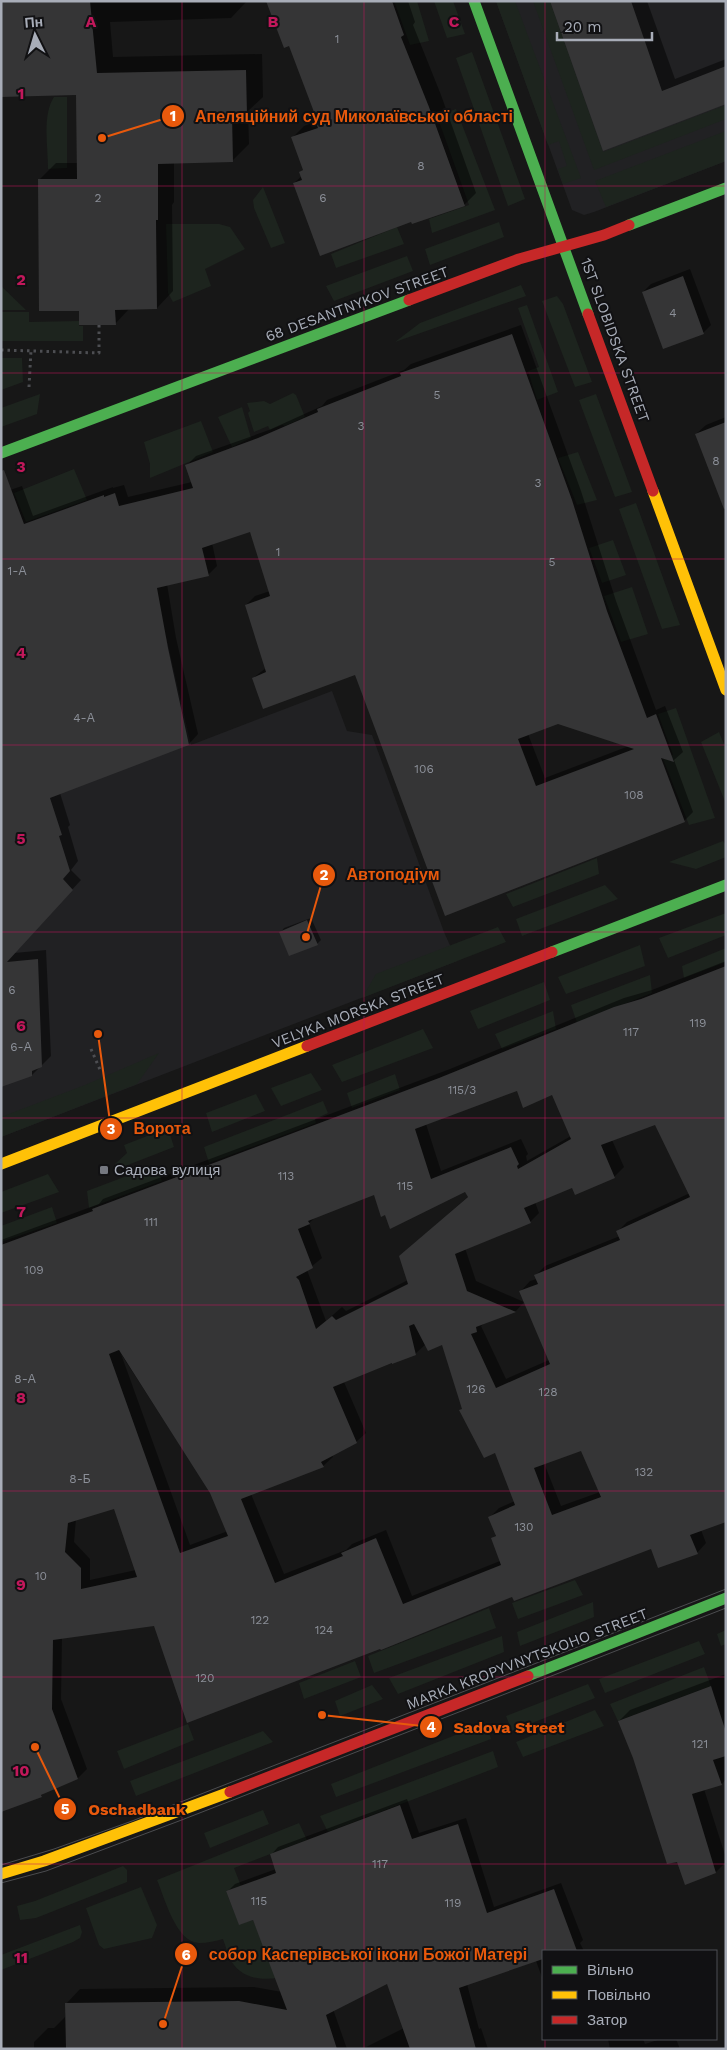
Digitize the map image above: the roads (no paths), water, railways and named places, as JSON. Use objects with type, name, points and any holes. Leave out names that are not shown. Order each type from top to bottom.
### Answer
[{"type":"street","name":"1ST SLOBIDSKA STREET","points":[[474,1],[726,690]]},
{"type":"street","name":"68 DESANTNYKOV STREET","points":[[1,453],[519,259],[604,235],[726,188]]},
{"type":"street","name":"VELYKA MORSKA STREET","points":[[1,1164],[726,885]]},
{"type":"street","name":"MARKA KROPYVNYTSKOHO STREET","points":[[1,1874],[53,1858],[186,1809],[726,1598]]},
{"type":"tram line","points":[[1,1865],[54,1849],[132,1821],[726,1589]]},
{"type":"tram line","points":[[1,1883],[46,1871],[179,1821],[726,1608]]},
{"type":"place","name":"Апеляційний суд Миколаївської області","points":[[102,138]]},
{"type":"place","name":"Автоподіум","points":[[306,937]]},
{"type":"place","name":"Ворота","points":[[98,1034]]},
{"type":"place","name":"Садова вулиця","points":[[104,1170]]},
{"type":"place","name":"Sadova Street","points":[[322,1715]]},
{"type":"place","name":"Oschadbank","points":[[35,1747]]},
{"type":"place","name":"собор Касперівської ікони Божої Матері","points":[[163,2024]]}]
